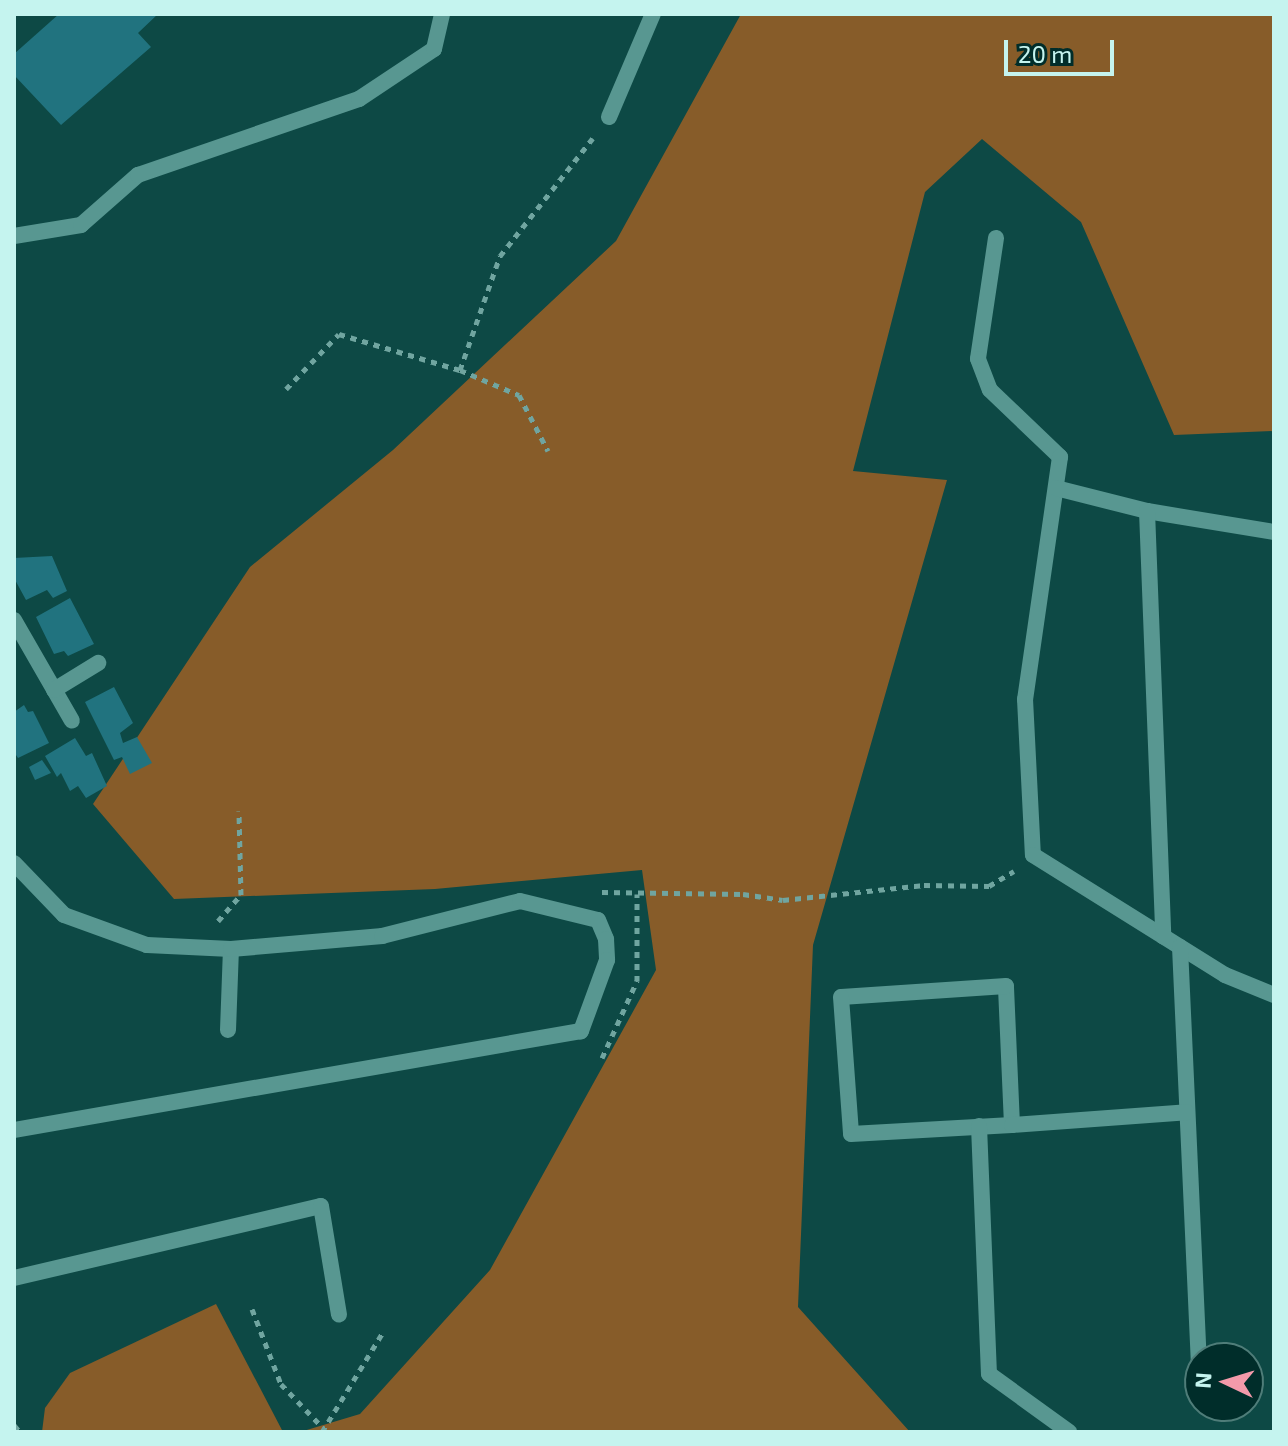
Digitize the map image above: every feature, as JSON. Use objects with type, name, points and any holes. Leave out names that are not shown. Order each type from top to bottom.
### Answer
[{"type":"street","points":[[14,236],[81,225],[138,175],[359,99],[434,49],[442,14]]},
{"type":"street","points":[[609,117],[653,14]]},
{"type":"street","points":[[996,238],[978,359],[990,390],[1060,457],[1025,699],[1033,855],[1225,975],[1274,995]]},
{"type":"street","points":[[1056,488],[1147,511],[1274,532]]},
{"type":"street","points":[[1147,511],[1163,937]]},
{"type":"street","points":[[14,620],[72,721]]},
{"type":"street","points":[[54,690],[98,663]]},
{"type":"street","points":[[14,863],[64,915],[147,945],[231,949],[382,936],[520,901],[598,920],[606,939],[607,960],[581,1031],[14,1130]]},
{"type":"street","points":[[1180,947],[1198,1342]]},
{"type":"street","points":[[228,1030],[231,949]]},
{"type":"street","points":[[1012,1125],[1006,986],[841,997],[851,1134],[1012,1125],[1187,1112]]},
{"type":"street","points":[[979,1126],[989,1374],[1069,1432]]},
{"type":"street","points":[[14,1278],[321,1206],[339,1315]]},
{"type":"path","points":[[460,370],[500,256],[609,117]]},
{"type":"path","points":[[286,389],[339,334],[460,370],[519,395],[548,451]]},
{"type":"path","points":[[231,949],[217,922],[241,895],[239,811]]},
{"type":"path","points":[[598,920],[595,891],[743,894],[783,900],[924,885],[989,886],[1012,870],[1030,878],[1056,871]]},
{"type":"path","points":[[252,1309],[281,1384],[323,1430],[383,1332]]},
{"type":"path","points":[[14,1425],[20,1432]]},
{"type":"shaded area","points":[[741,14],[1274,14],[1274,431],[1174,435],[1081,222],[982,139],[925,192],[853,471],[947,480],[813,945],[798,1307],[910,1432],[300,1432],[360,1414],[490,1270],[656,970],[642,870],[435,889],[174,899],[93,804],[250,567],[393,450],[616,241]]},
{"type":"shaded area","points":[[216,1304],[283,1432],[42,1432],[45,1408],[70,1373]]},
{"type":"building","points":[[59,14],[158,14],[138,33],[151,47],[61,125],[14,75],[14,54]]},
{"type":"building","points":[[52,556],[67,591],[53,598],[47,590],[26,600],[14,578],[14,558]]},
{"type":"building","points":[[70,598],[94,644],[68,656],[64,651],[54,654],[36,617]]},
{"type":"building","points":[[114,687],[133,723],[120,733],[123,743],[137,737],[152,763],[130,774],[122,757],[114,760],[85,702]]},
{"type":"building","points":[[24,705],[28,712],[33,711],[49,743],[18,758],[14,752],[14,712]]},
{"type":"building","points":[[75,738],[86,756],[92,753],[107,786],[86,798],[78,786],[70,791],[61,773],[57,777],[45,756]]},
{"type":"building","points":[[42,760],[51,773],[35,780],[29,767]]}]
